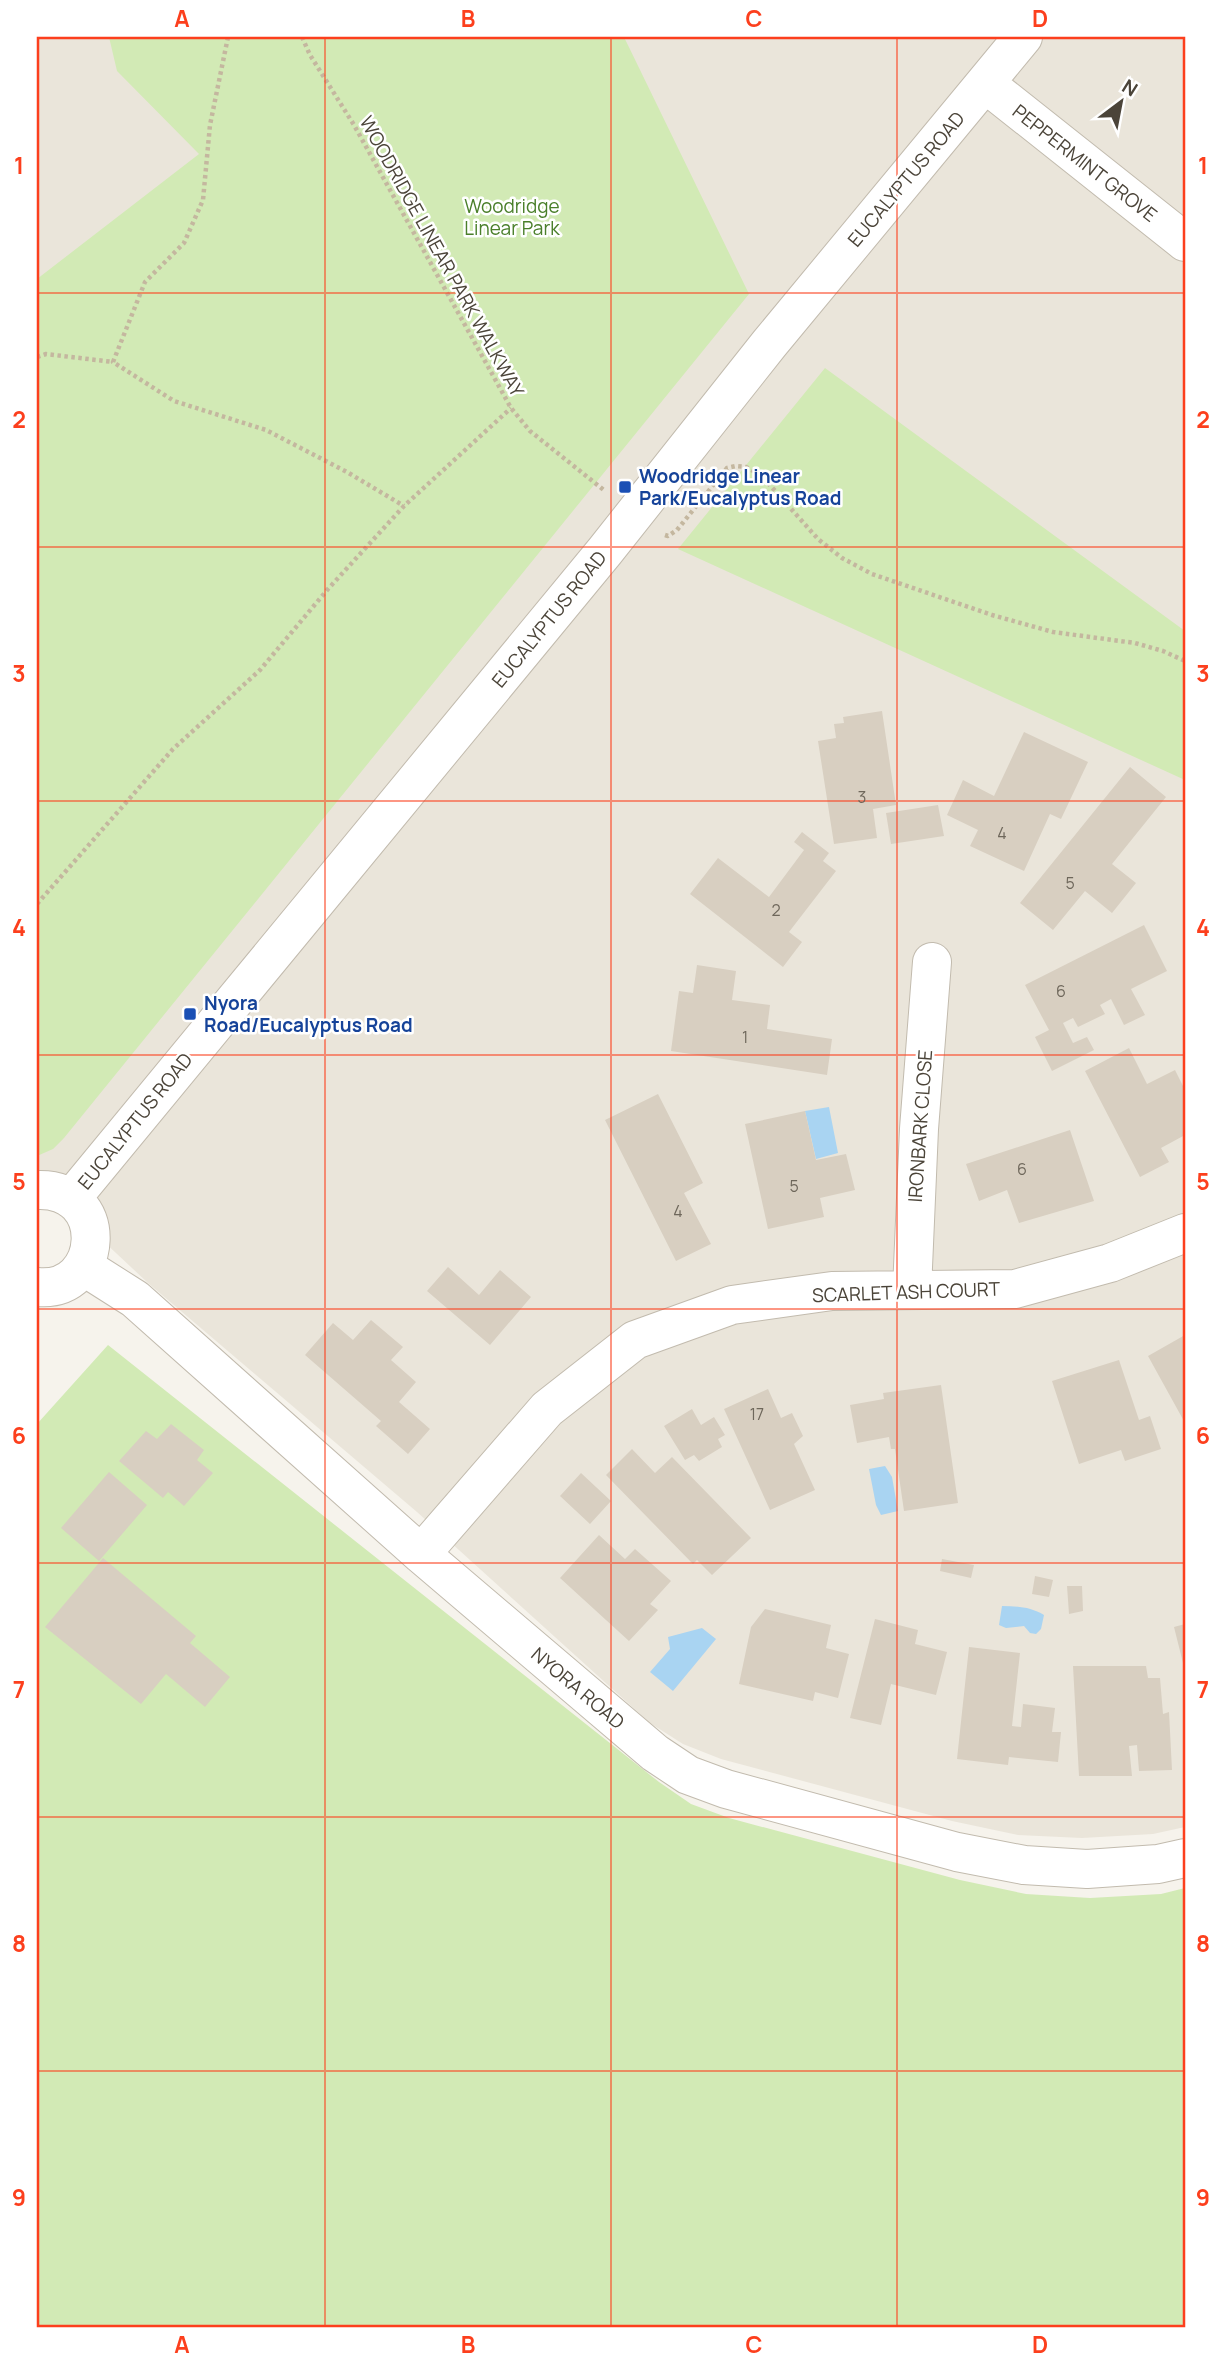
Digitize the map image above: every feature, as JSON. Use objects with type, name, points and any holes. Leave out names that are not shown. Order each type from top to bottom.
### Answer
[{"type":"street","name":"EUCALYPTUS ROAD","points":[[54,1194],[596,562],[769,344],[1023,37]]},
{"type":"street","name":"PEPPERMINT GROVE","points":[[985,84],[1185,242]]},
{"type":"street","name":"IRONBARK CLOSE","points":[[912,1290],[919,1129],[932,962]]},
{"type":"street","points":[[37,1287],[69,1280],[83,1266],[90,1249],[91,1230],[84,1212],[54,1194]]},
{"type":"street","name":"SCARLET ASH COURT","points":[[421,1554],[547,1409],[635,1340],[733,1304],[832,1291],[1015,1289],[1110,1263],[1185,1233]]},
{"type":"street","name":"NYORA ROAD","points":[[83,1266],[135,1299],[421,1554],[655,1753],[688,1775],[726,1789],[957,1852],[1024,1865],[1087,1869],[1158,1864],[1185,1858]]},
{"type":"path","points":[[113,362],[145,282],[184,243],[203,200],[210,125],[228,37]]},
{"type":"path","name":"WOODRIDGE LINEAR PARK WALKWAY","points":[[302,37],[310,55],[354,125],[511,408],[530,431],[658,534],[668,536],[677,530],[727,468],[746,467],[768,482],[818,539],[842,558],[872,574],[1040,629],[1135,643],[1185,661]]},
{"type":"path","points":[[37,357],[46,354],[113,362],[174,401],[266,430],[347,472],[404,506]]},
{"type":"path","points":[[37,904],[173,749],[260,670],[328,589],[404,506],[511,408]]},
{"type":"shaded area","points":[[37,37],[1185,37],[1185,1827],[1153,1834],[1082,1838],[1018,1835],[952,1821],[721,1759],[683,1744],[650,1723],[417,1512],[148,1283],[37,1179]]},
{"type":"green space","name":"Woodridge Linear Park","points":[[109,37],[624,37],[749,294],[64,1138],[53,1149],[37,1156],[37,279],[199,154],[117,71]]},
{"type":"green space","points":[[825,368],[1185,631],[1185,780],[678,549]]},
{"type":"green space","points":[[108,1345],[659,1782],[691,1804],[729,1818],[960,1880],[1026,1894],[1090,1898],[1161,1894],[1185,1888],[1185,2327],[37,2327],[37,1424]]},
{"type":"water","points":[[829,1107],[838,1153],[816,1159],[805,1111]]},
{"type":"water","points":[[885,1466],[892,1477],[898,1511],[881,1515],[876,1505],[869,1469]]},
{"type":"water","points":[[1002,1606],[1034,1610],[1044,1615],[1041,1629],[1036,1634],[1030,1633],[1024,1626],[1006,1628],[999,1625]]},
{"type":"water","points":[[702,1628],[716,1639],[673,1691],[650,1672],[670,1649],[668,1637]]},
{"type":"building","points":[[882,711],[896,805],[873,809],[877,838],[834,844],[818,741],[836,738],[834,724],[844,723],[843,717]]},
{"type":"building","points":[[1024,732],[1088,762],[1061,819],[1050,814],[1024,871],[970,846],[978,830],[947,815],[963,780],[994,796]]},
{"type":"building","points":[[1130,767],[1166,797],[1112,864],[1136,883],[1112,913],[1085,891],[1053,930],[1020,903]]},
{"type":"building","points":[[938,805],[944,836],[891,844],[886,813]]},
{"type":"building","points":[[802,832],[829,853],[823,861],[836,871],[789,932],[802,942],[783,967],[690,894],[718,858],[769,897],[804,850],[794,842]]},
{"type":"building","points":[[1144,925],[1167,971],[1131,989],[1145,1015],[1124,1025],[1111,999],[1100,1005],[1105,1014],[1078,1027],[1073,1018],[1063,1023],[1073,1043],[1087,1037],[1094,1050],[1052,1071],[1035,1037],[1049,1030],[1025,985]]},
{"type":"building","points":[[697,965],[736,971],[732,1000],[770,1005],[767,1029],[832,1039],[827,1075],[671,1051],[679,991],[693,993]]},
{"type":"building","points":[[1129,1048],[1147,1084],[1175,1070],[1185,1090],[1185,1135],[1161,1148],[1169,1162],[1140,1177],[1085,1071]]},
{"type":"building","points":[[658,1094],[703,1183],[684,1193],[711,1244],[676,1261],[605,1120]]},
{"type":"building","points":[[805,1111],[816,1160],[846,1154],[855,1190],[820,1198],[824,1217],[768,1229],[745,1124]]},
{"type":"building","points":[[1070,1130],[1094,1201],[1019,1223],[1007,1190],[979,1201],[966,1164]]},
{"type":"building","points":[[448,1267],[479,1295],[500,1270],[531,1297],[490,1345],[427,1291]]},
{"type":"building","points":[[371,1320],[403,1347],[391,1360],[416,1382],[399,1402],[430,1429],[408,1454],[376,1426],[381,1421],[305,1355],[333,1323],[353,1340]]},
{"type":"building","points":[[1185,1335],[1185,1423],[1148,1356]]},
{"type":"building","points":[[1119,1360],[1139,1420],[1150,1416],[1161,1449],[1125,1461],[1121,1450],[1079,1464],[1052,1381]]},
{"type":"building","points":[[941,1385],[958,1503],[904,1511],[895,1449],[891,1449],[889,1437],[857,1443],[850,1405],[884,1399],[883,1393]]},
{"type":"building","points":[[768,1389],[781,1418],[792,1413],[803,1436],[794,1444],[815,1490],[770,1510],[724,1409]]},
{"type":"building","points":[[692,1409],[701,1425],[714,1417],[725,1435],[718,1439],[722,1447],[699,1461],[694,1455],[685,1460],[664,1426]]},
{"type":"building","points":[[171,1424],[204,1450],[197,1460],[213,1473],[184,1506],[168,1492],[163,1498],[119,1461],[146,1431],[157,1439]]},
{"type":"building","points":[[632,1449],[655,1473],[672,1457],[751,1538],[712,1575],[697,1560],[693,1564],[606,1475]]},
{"type":"building","points":[[109,1472],[147,1505],[99,1561],[61,1528]]},
{"type":"building","points":[[581,1473],[611,1501],[590,1524],[560,1496]]},
{"type":"building","points":[[599,1535],[625,1559],[635,1549],[671,1581],[650,1604],[658,1610],[629,1641],[560,1578]]},
{"type":"building","points":[[103,1558],[196,1636],[190,1643],[230,1677],[205,1707],[166,1674],[141,1704],[45,1627]]},
{"type":"building","points":[[942,1559],[974,1565],[971,1578],[940,1571]]},
{"type":"building","points":[[1035,1576],[1053,1580],[1049,1597],[1032,1594]]},
{"type":"building","points":[[1067,1586],[1082,1586],[1083,1611],[1069,1614]]},
{"type":"building","points":[[765,1609],[831,1625],[826,1648],[849,1654],[838,1698],[815,1692],[813,1701],[739,1684],[751,1627]]},
{"type":"building","points":[[875,1619],[918,1630],[915,1644],[947,1652],[936,1695],[891,1684],[881,1725],[850,1718]]},
{"type":"building","points":[[1185,1624],[1185,1667],[1184,1667],[1174,1627]]},
{"type":"building","points":[[969,1647],[1020,1653],[1012,1726],[1021,1727],[1023,1704],[1055,1708],[1052,1732],[1061,1732],[1058,1762],[1009,1757],[1008,1765],[957,1759]]},
{"type":"building","points":[[1073,1666],[1146,1666],[1148,1678],[1160,1678],[1163,1714],[1169,1712],[1172,1770],[1139,1771],[1137,1745],[1129,1746],[1132,1776],[1079,1776]]},
{"type":"place","name":"Woodridge Linear Park/Eucalyptus Road","points":[[625,487]]},
{"type":"place","name":"Nyora Road/Eucalyptus Road","points":[[190,1014]]}]
